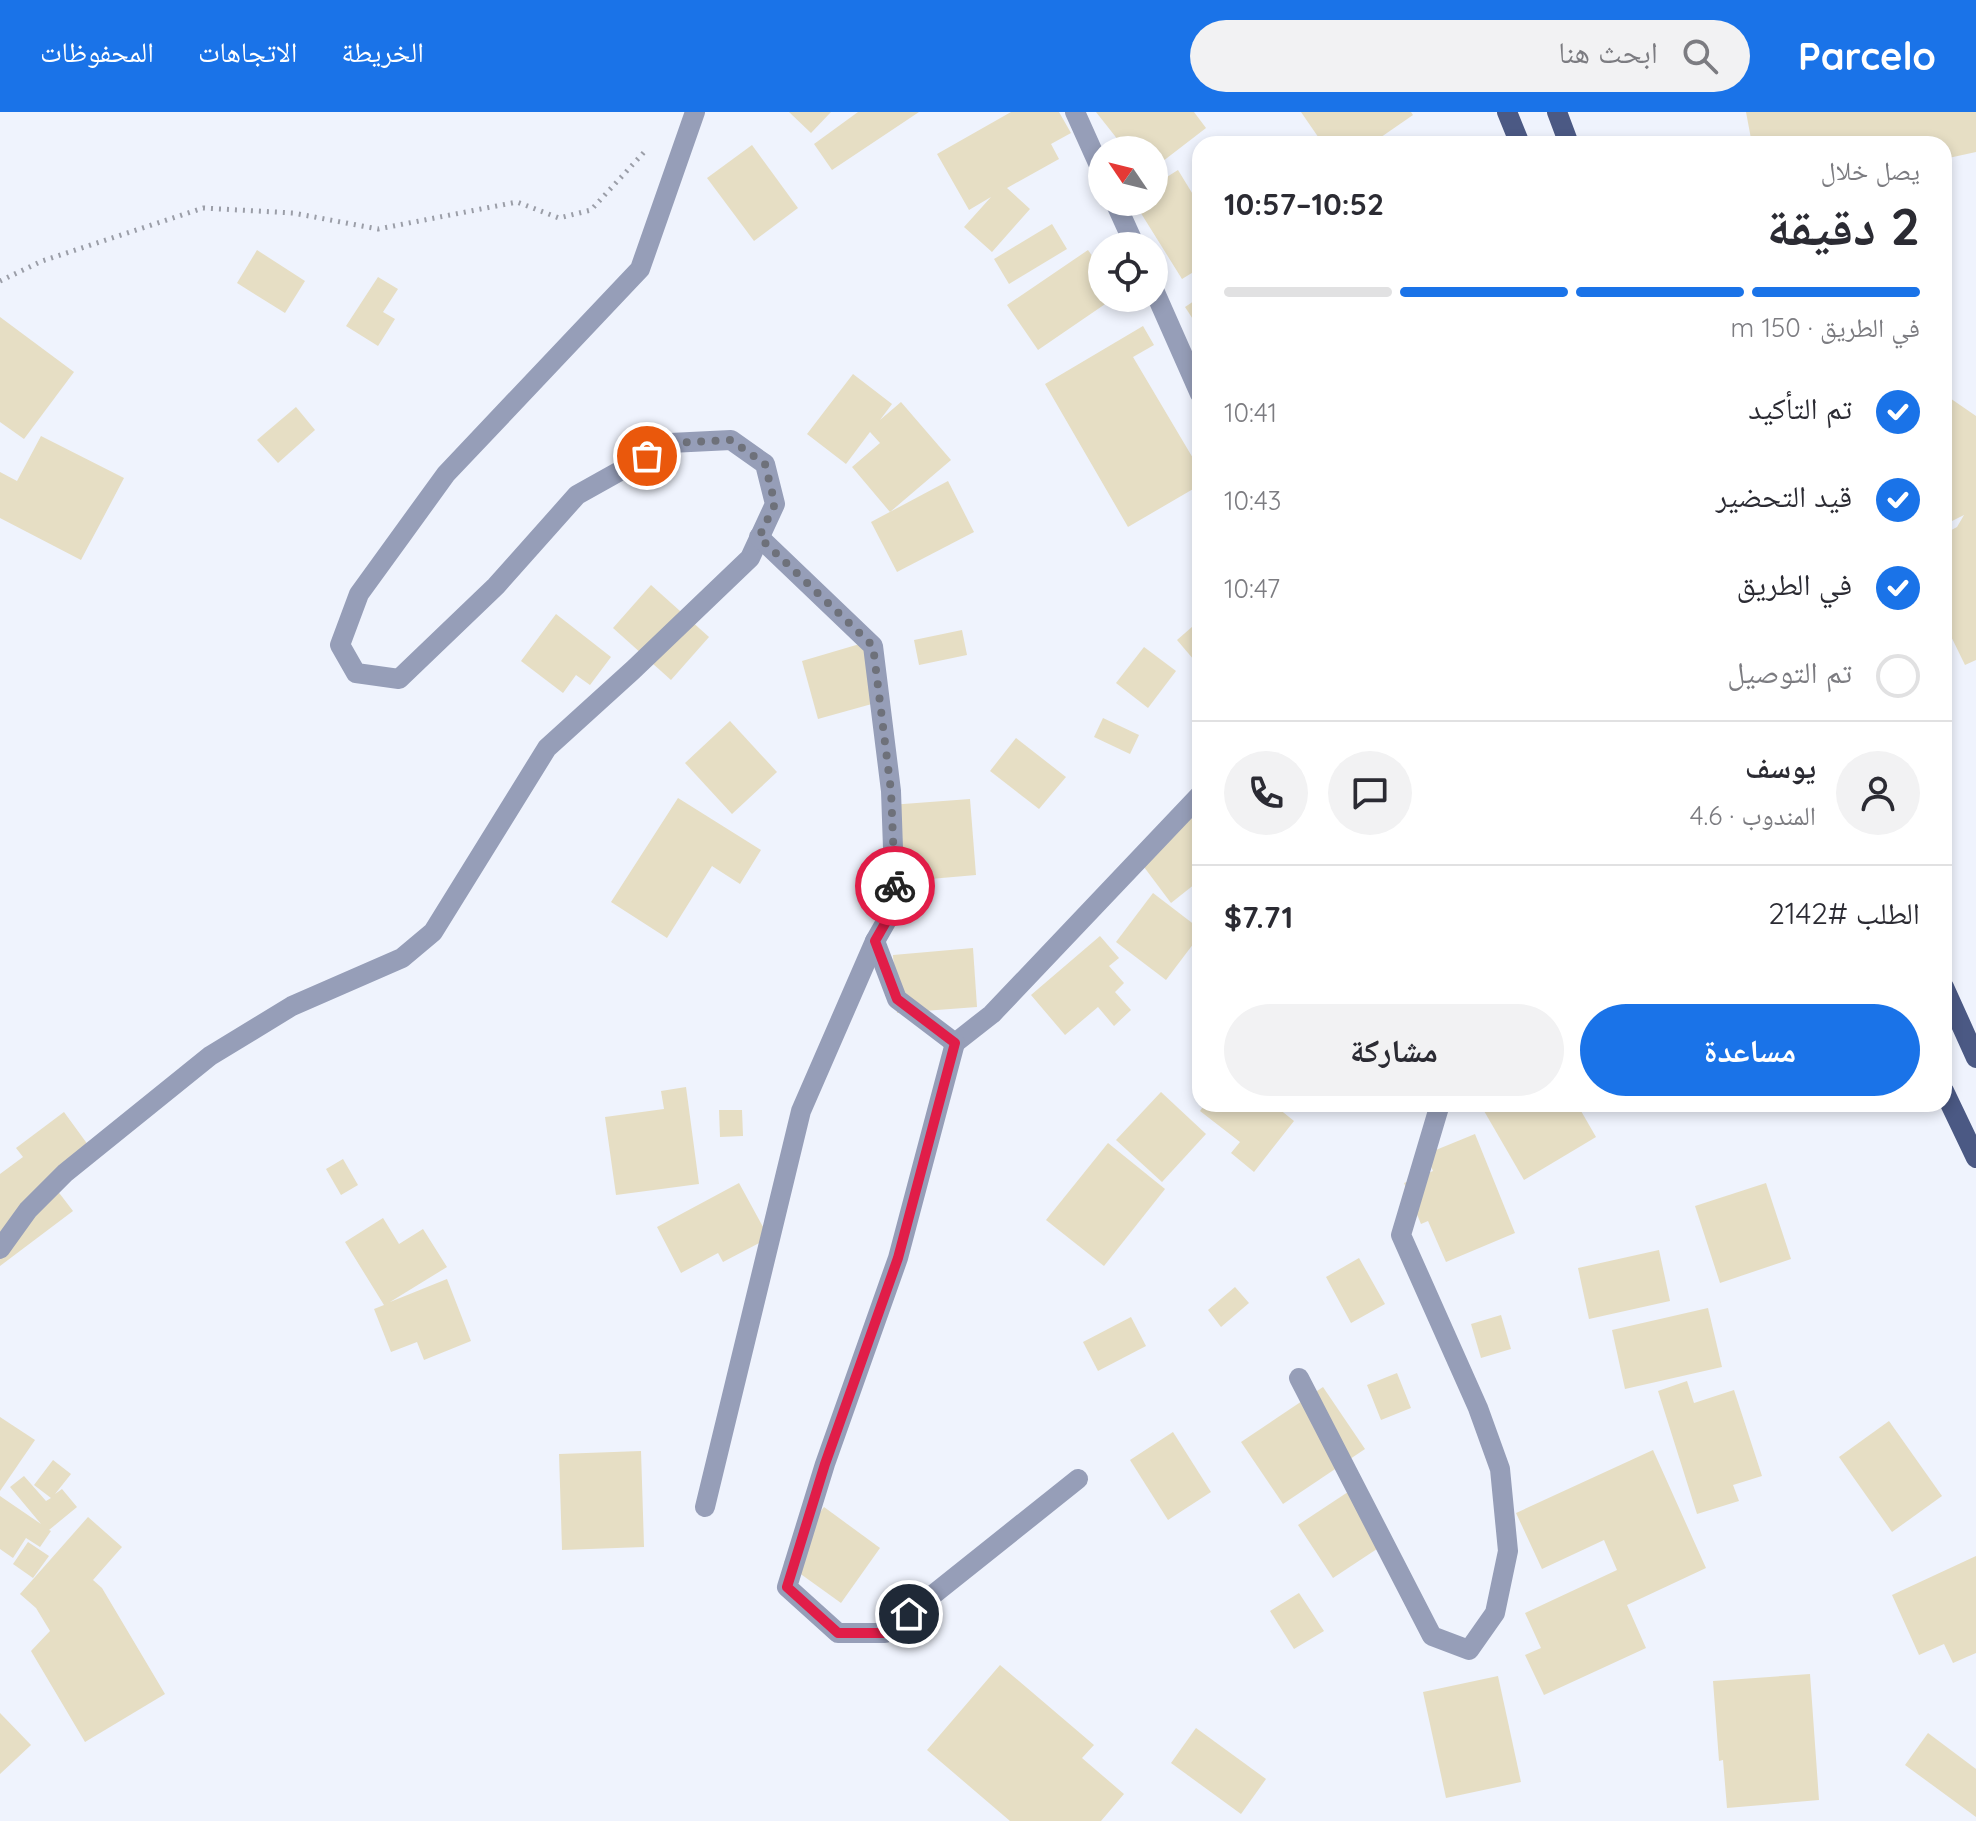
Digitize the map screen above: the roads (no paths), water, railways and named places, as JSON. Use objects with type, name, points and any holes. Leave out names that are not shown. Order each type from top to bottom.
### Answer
[{"type":"main road","points":[[1507,112],[1517,136]]},
{"type":"main road","points":[[1557,112],[1566,136]]},
{"type":"main road","points":[[1952,1005],[1976,1058]]},
{"type":"main road","points":[[1952,1108],[1976,1158]]},
{"type":"street","points":[[0,1249],[28,1210],[65,1173],[210,1056],[292,1006],[402,958],[433,932],[547,748],[750,558],[775,504],[765,464],[731,440],[670,443],[577,495],[496,586],[399,679],[356,673],[340,645],[359,594],[446,474],[640,269],[695,112]]},
{"type":"street","points":[[1075,112],[1088,141]]},
{"type":"street","points":[[1164,312],[1192,376]]},
{"type":"street","points":[[705,1507],[801,1111],[875,941],[895,906],[891,791],[873,646],[759,537]]},
{"type":"street","points":[[1078,1479],[885,1633],[838,1633],[787,1587],[825,1464],[898,1258],[955,1043],[992,1014],[1192,803]]},
{"type":"street","points":[[875,941],[897,999],[955,1043]]},
{"type":"street","points":[[1299,1378],[1432,1636],[1469,1650],[1495,1613],[1508,1551],[1500,1469],[1478,1408],[1401,1235],[1438,1112]]}]
